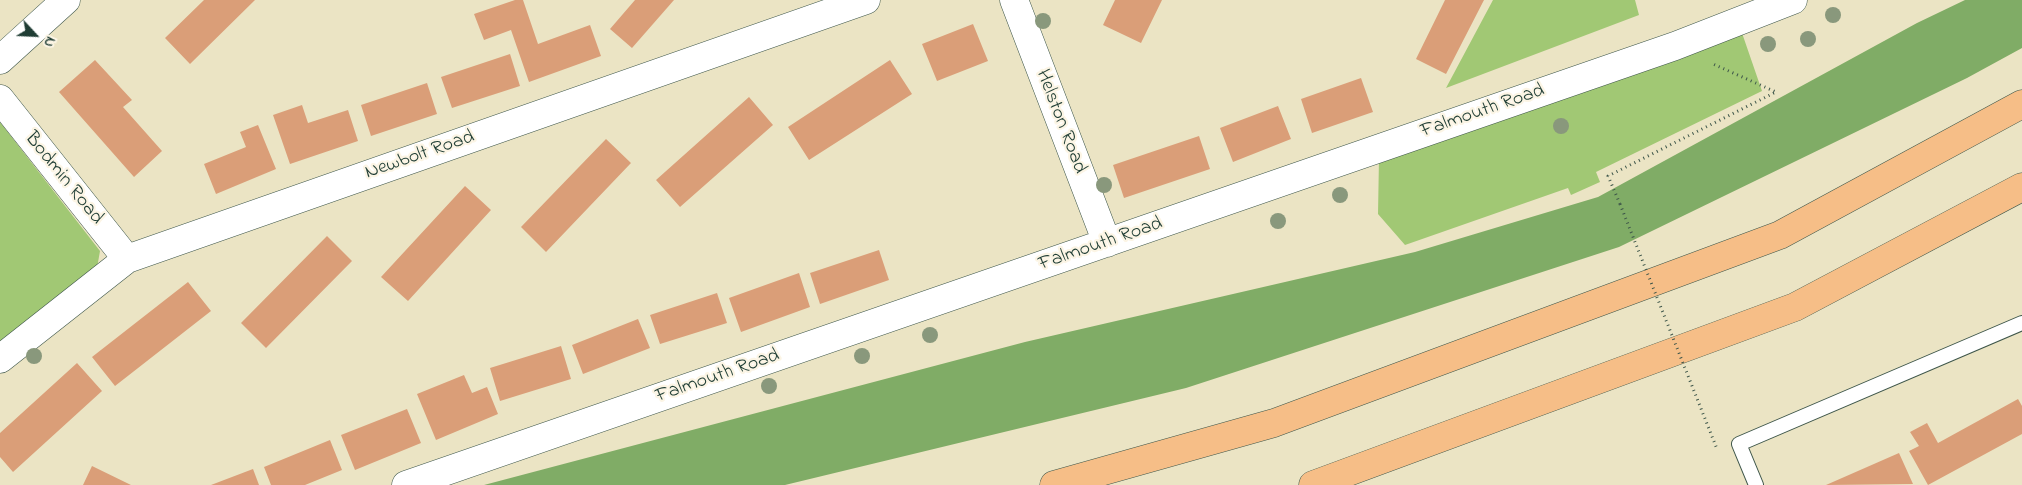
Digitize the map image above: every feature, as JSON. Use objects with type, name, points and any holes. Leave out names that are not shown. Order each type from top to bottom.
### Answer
[{"type":"highway","points":[[1054,485],[1274,423],[1780,236],[2022,104]]},
{"type":"highway","points":[[1312,485],[1795,307],[2022,187]]},
{"type":"street","points":[[0,60],[66,0]]},
{"type":"street","name":"Newbolt Road","points":[[0,358],[127,258],[866,0]]},
{"type":"street","name":"Helston Road","points":[[1014,0],[1106,243]]},
{"type":"street","name":"Falmouth Road","points":[[406,485],[1675,46],[1793,0]]},
{"type":"street","name":"Bodmin Road","points":[[0,99],[127,258]]},
{"type":"lane","points":[[1756,485],[1739,444],[2022,323]]},
{"type":"path","points":[[1675,46],[1776,92],[1608,176],[1717,449]]},
{"type":"green space","points":[[1493,0],[1635,0],[1639,15],[1446,88]]},
{"type":"green space","points":[[1965,0],[2022,0],[2022,48],[1967,78],[1619,247],[1186,388],[785,485],[484,485],[1025,342],[1415,252],[1598,197],[1917,23]]},
{"type":"green space","points":[[1742,33],[1762,91],[1596,172],[1600,182],[1571,195],[1568,188],[1405,245],[1378,214],[1379,158]]},
{"type":"green space","points":[[0,122],[100,251],[97,268],[0,343]]},
{"type":"building","points":[[204,0],[255,0],[190,64],[165,38]]},
{"type":"building","points":[[515,0],[523,0],[538,44],[590,25],[601,56],[529,82],[511,30],[484,40],[474,14]]},
{"type":"building","points":[[635,0],[674,0],[632,48],[610,29]]},
{"type":"building","points":[[1115,0],[1162,0],[1141,43],[1103,25]]},
{"type":"building","points":[[1445,0],[1484,0],[1446,74],[1416,59]]},
{"type":"building","points":[[973,24],[988,61],[937,81],[922,44]]},
{"type":"building","points":[[510,54],[520,86],[452,108],[441,77]]},
{"type":"building","points":[[95,60],[132,100],[123,107],[162,151],[134,177],[59,92]]},
{"type":"building","points":[[890,60],[912,94],[809,160],[788,127]]},
{"type":"building","points":[[1361,78],[1373,112],[1312,133],[1301,99]]},
{"type":"building","points":[[427,83],[437,114],[371,136],[361,105]]},
{"type":"building","points":[[749,97],[773,125],[680,207],[656,180]]},
{"type":"building","points":[[302,105],[308,123],[348,110],[358,141],[290,164],[273,115]]},
{"type":"building","points":[[1278,106],[1291,139],[1233,162],[1220,128]]},
{"type":"building","points":[[258,125],[276,169],[216,194],[204,164],[246,147],[240,132]]},
{"type":"building","points":[[1199,136],[1210,169],[1124,198],[1113,165]]},
{"type":"building","points":[[606,139],[631,163],[546,252],[521,227]]},
{"type":"building","points":[[465,186],[491,210],[408,301],[381,277]]},
{"type":"building","points":[[327,236],[352,261],[266,348],[241,323]]},
{"type":"building","points":[[879,250],[889,280],[820,304],[810,273]]},
{"type":"building","points":[[799,273],[810,307],[741,332],[729,298]]},
{"type":"building","points":[[188,282],[211,311],[115,386],[92,357]]},
{"type":"building","points":[[717,293],[727,323],[660,344],[650,315]]},
{"type":"building","points":[[638,319],[650,348],[583,374],[572,345]]},
{"type":"building","points":[[561,346],[571,379],[500,401],[490,368]]},
{"type":"building","points":[[77,363],[102,391],[13,472],[0,457],[0,433]]},
{"type":"building","points":[[464,375],[472,393],[487,387],[498,414],[436,440],[417,394]]},
{"type":"building","points":[[2018,399],[2022,406],[2022,434],[1928,485],[1909,451],[1919,446],[1910,432],[1927,423],[1938,443]]},
{"type":"building","points":[[407,409],[421,443],[355,470],[341,435]]},
{"type":"building","points":[[330,440],[342,470],[305,485],[271,485],[264,467]]},
{"type":"building","points":[[1899,453],[1913,484],[1826,485]]},
{"type":"building","points":[[92,466],[131,485],[83,485]]},
{"type":"building","points":[[253,469],[259,485],[211,485]]}]
